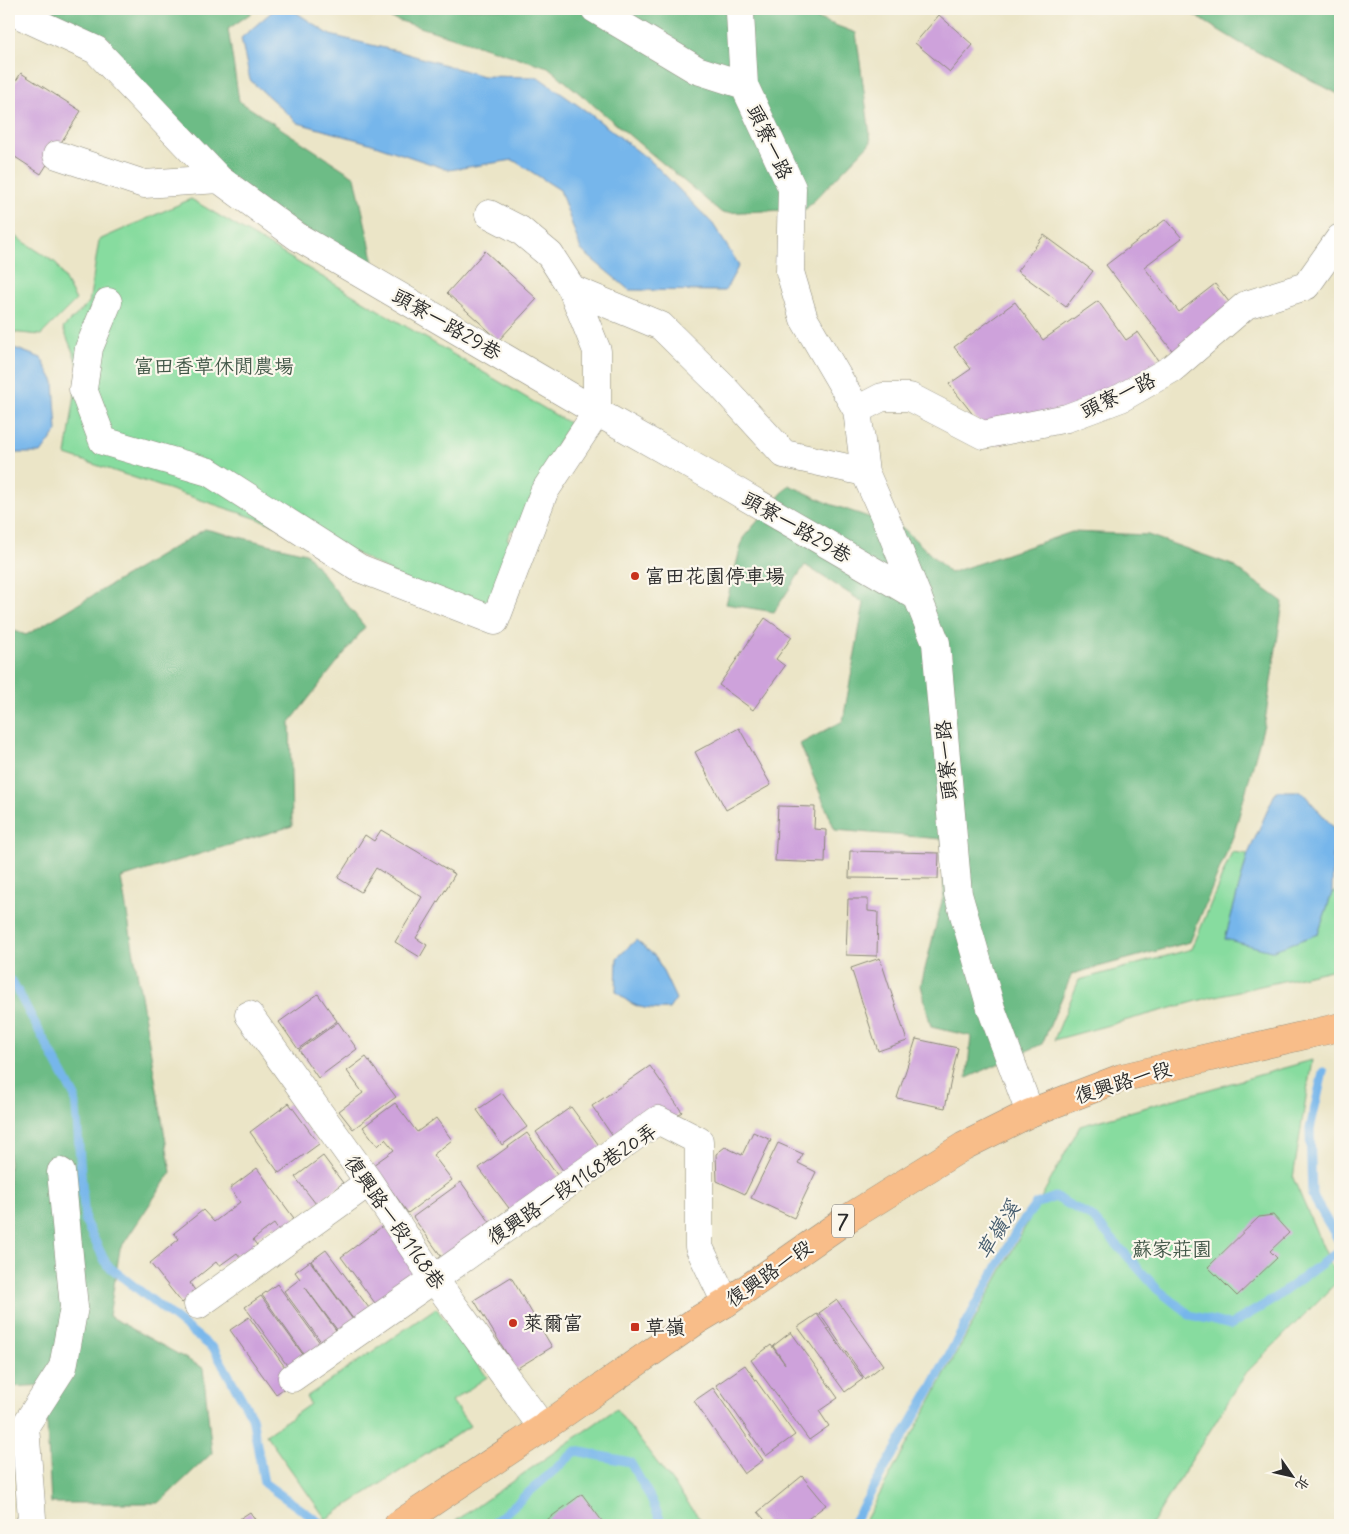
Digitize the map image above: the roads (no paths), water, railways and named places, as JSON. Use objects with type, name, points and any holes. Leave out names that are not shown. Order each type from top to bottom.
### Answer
[{"type":"main road","name":"復興路一段","points":[[398,1525],[544,1428],[696,1321],[726,1303],[855,1214],[964,1146],[1030,1113],[1121,1078],[1340,1027]]},
{"type":"street","points":[[595,9],[697,70],[744,85]]},
{"type":"street","name":"頭寮一路","points":[[741,9],[744,85],[792,188],[790,272],[804,319],[857,410],[865,472],[892,531],[936,643],[958,894],[991,1008],[1030,1113]]},
{"type":"street","name":"頭寮一路29巷","points":[[9,10],[96,50],[219,180],[298,237],[918,597]]},
{"type":"street","points":[[57,155],[144,184],[219,180]]},
{"type":"street","points":[[108,302],[88,348],[83,389],[103,442],[209,472],[360,568],[495,621],[544,492],[597,412],[597,352],[572,289],[550,255],[520,230],[489,214]]},
{"type":"street","name":"頭寮一路","points":[[857,410],[882,397],[910,397],[983,435],[1067,418],[1121,398],[1173,368],[1246,305],[1306,286],[1340,238]]},
{"type":"street","points":[[572,289],[661,326],[722,386],[784,454],[865,472]]},
{"type":"street","name":"復興路一段1168巷","points":[[249,1015],[369,1182],[434,1280],[544,1428]]},
{"type":"street","name":"復興路一段1168巷20弄","points":[[434,1280],[658,1120],[698,1141],[699,1247],[726,1303]]},
{"type":"street","points":[[29,1525],[32,1518],[24,1426],[63,1367],[74,1307],[61,1172]]},
{"type":"street","points":[[198,1304],[369,1182]]},
{"type":"street","points":[[292,1378],[434,1280]]},
{"type":"water","points":[[275,9],[291,9],[330,35],[401,52],[483,76],[538,77],[589,113],[653,163],[713,224],[739,265],[725,291],[629,290],[581,250],[560,190],[513,160],[449,170],[369,143],[298,123],[250,80],[241,38]]},
{"type":"water","points":[[9,346],[41,358],[54,382],[57,431],[41,453],[9,452]]},
{"type":"water","points":[[1276,791],[1301,791],[1334,828],[1332,893],[1318,934],[1271,951],[1225,939],[1248,854]]},
{"type":"water","points":[[636,940],[656,957],[676,999],[669,1009],[654,1009],[634,1005],[616,991],[617,958]]},
{"type":"waterway","points":[[9,980],[12,981],[75,1097],[85,1221],[107,1265],[214,1349],[252,1417],[264,1483],[323,1525]]},
{"type":"waterway","points":[[1323,1072],[1310,1129],[1312,1195],[1340,1243]]},
{"type":"waterway","name":"草嶺溪","points":[[852,1525],[930,1390],[1018,1228],[1036,1204],[1055,1197],[1092,1217],[1157,1289],[1190,1315],[1230,1325],[1271,1301],[1340,1250]]},
{"type":"waterway","points":[[495,1522],[576,1451],[630,1462],[649,1495],[663,1525]]},
{"type":"place","name":"富田花園停車場","points":[[635,576]]},
{"type":"place","name":"萊爾富","points":[[513,1323]]},
{"type":"place","name":"草嶺","points":[[635,1327]]},
{"type":"park label","name":"富田香草休閒農場","points":[[214,366]]},
{"type":"park label","name":"蘇家莊園","points":[[1172,1249]]}]
